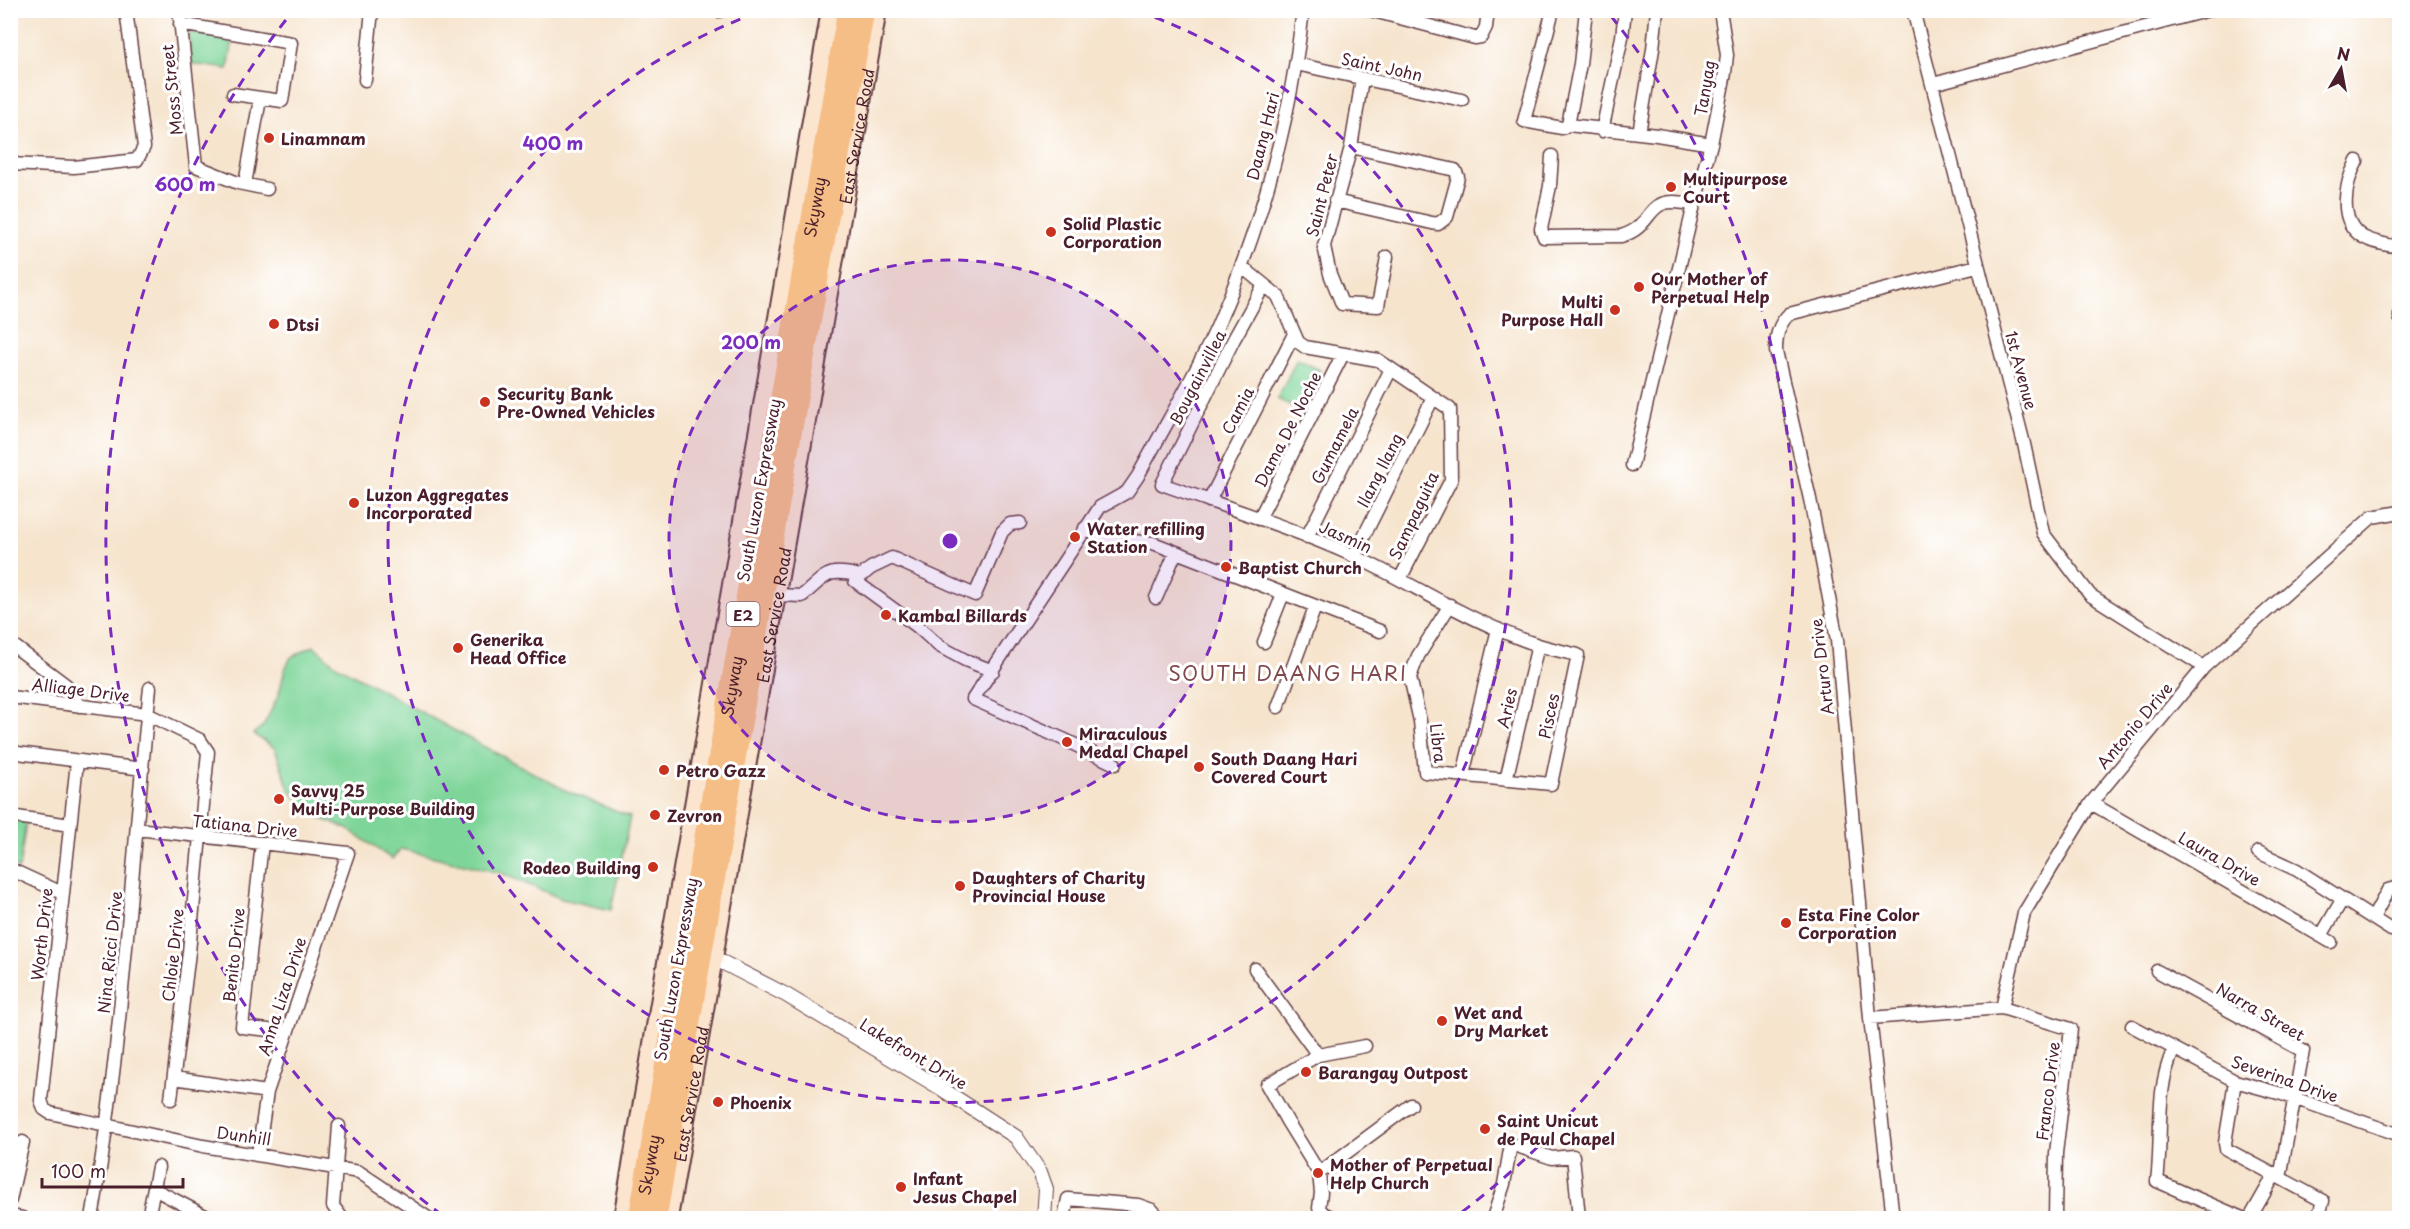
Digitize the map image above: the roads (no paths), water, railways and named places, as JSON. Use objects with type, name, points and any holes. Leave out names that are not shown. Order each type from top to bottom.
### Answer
[{"type":"highway","name":"South Luzon Expressway","points":[[632,1218],[841,10]]},
{"type":"highway","name":"Skyway","points":[[639,1218],[848,10]]},
{"type":"highway","name":"Skyway","points":[[651,1218],[859,10]]},
{"type":"highway","name":"South Luzon Expressway","points":[[656,1218],[864,10]]},
{"type":"main road","points":[[622,1218],[830,10]]},
{"type":"main road","name":"East Service Road","points":[[669,1218],[878,10]]},
{"type":"street","points":[[10,164],[74,167],[137,160],[144,147],[126,10]]},
{"type":"street","name":"Moss Street","points":[[179,10],[196,166],[245,184]]},
{"type":"street","points":[[365,80],[372,10]]},
{"type":"street","name":"Daang Hari","points":[[1115,764],[973,699],[1100,507],[1127,492],[1138,476],[1199,364],[1241,266],[1276,160],[1296,64],[1303,10]]},
{"type":"street","points":[[1370,10],[1464,35],[1481,37],[1486,27],[1488,10]]},
{"type":"street","points":[[1553,10],[1524,121],[1562,128],[1568,125],[1712,140]]},
{"type":"street","points":[[1568,125],[1580,64],[1586,10]]},
{"type":"street","points":[[1602,130],[1622,37],[1625,10]]},
{"type":"street","points":[[1639,133],[1657,10]]},
{"type":"street","name":"Tanyag","points":[[1632,465],[1694,205],[1712,140],[1726,55],[1720,10]]},
{"type":"street","name":"1st Avenue","points":[[1913,10],[2027,454],[2043,533],[2090,594],[2204,667]]},
{"type":"street","points":[[1933,84],[2209,10]]},
{"type":"street","points":[[180,24],[290,41],[283,100],[280,102],[233,94]]},
{"type":"street","name":"Saint John","points":[[1296,64],[1462,100]]},
{"type":"street","name":"Saint Peter","points":[[1362,79],[1351,147],[1324,246],[1330,274],[1342,304],[1378,306],[1387,257]]},
{"type":"street","points":[[260,99],[245,184],[267,189]]},
{"type":"street","points":[[1335,201],[1432,224],[1438,224],[1448,217],[1458,177],[1455,170],[1351,147]]},
{"type":"street","points":[[1552,156],[1550,186],[1541,229],[1544,237],[1621,236],[1631,233],[1639,226],[1657,204],[1670,201],[1694,205]]},
{"type":"street","points":[[2357,161],[2347,187],[2348,221],[2361,236],[2374,242],[2400,247]]},
{"type":"street","points":[[1241,266],[1278,296],[1294,334]]},
{"type":"street","name":"Arturo Drive","points":[[1893,1218],[1870,1018],[1837,640],[1815,522],[1776,351],[1776,335],[1782,321],[1789,314],[1977,266]]},
{"type":"street","name":"Bougainvillea","points":[[1162,484],[1234,339],[1264,285]]},
{"type":"street","name":"Sampaguita","points":[[1294,334],[1298,342],[1305,347],[1378,360],[1450,409],[1451,480],[1400,579]]},
{"type":"street","name":"Camia","points":[[1209,501],[1294,334]]},
{"type":"street","name":"Dama De Noche","points":[[1259,519],[1343,354]]},
{"type":"street","name":"Gumamela","points":[[1306,537],[1391,369]]},
{"type":"street","name":"Ilang Ilang","points":[[1354,556],[1433,398]]},
{"type":"street","name":"Jasmin","points":[[1162,484],[1354,556],[1498,629],[1538,645],[1578,655]]},
{"type":"street","name":"Antonio Drive","points":[[2002,1008],[2024,913],[2091,803],[2204,667],[2372,517],[2400,512]]},
{"type":"street","points":[[993,671],[939,646],[855,582],[879,563],[892,558],[975,595],[1002,532],[1010,524],[1020,524]]},
{"type":"street","points":[[1085,528],[1103,538],[1141,541],[1176,552],[1380,631]]},
{"type":"street","points":[[1156,598],[1176,552]]},
{"type":"street","points":[[777,595],[802,596],[825,576],[835,571],[861,576]]},
{"type":"street","points":[[1264,642],[1283,594]]},
{"type":"street","name":"Libra","points":[[1450,605],[1418,656],[1410,677],[1420,720],[1425,772],[1551,784]]},
{"type":"street","points":[[1278,707],[1315,607]]},
{"type":"street","points":[[1463,775],[1498,629]]},
{"type":"street","points":[[10,643],[66,685],[79,706]]},
{"type":"street","name":"Aries","points":[[1506,780],[1538,645]]},
{"type":"street","name":"Pisces","points":[[1551,784],[1578,655]]},
{"type":"street","name":"Nina Ricci Drive","points":[[92,1218],[106,1126],[127,945],[150,688]]},
{"type":"street","name":"Alliage Drive","points":[[10,697],[147,714],[200,740],[208,752],[201,836]]},
{"type":"street","points":[[10,752],[143,769]]},
{"type":"street","name":"Worth Drive","points":[[44,1109],[41,1100],[77,762]]},
{"type":"street","name":"Laura Drive","points":[[2091,803],[2326,939],[2342,900]]},
{"type":"street","points":[[10,816],[70,825]]},
{"type":"street","name":"Tatiana Drive","points":[[137,829],[348,853]]},
{"type":"street","name":"Chloie Drive","points":[[171,1099],[201,836]]},
{"type":"street","name":"Benito Drive","points":[[262,843],[242,1027],[286,1032]]},
{"type":"street","points":[[2258,852],[2297,870],[2391,930]]},
{"type":"street","name":"Anna Liza Drive","points":[[258,1154],[267,1092],[348,853]]},
{"type":"street","points":[[10,869],[62,892]]},
{"type":"street","points":[[2373,918],[2388,890],[2395,888],[2400,890]]},
{"type":"street","name":"Lakefront Drive","points":[[714,958],[786,995],[1017,1137],[1040,1172],[1046,1189],[1044,1218]]},
{"type":"street","points":[[1255,969],[1318,1054]]},
{"type":"street","name":"Narra Street","points":[[2157,971],[2303,1051],[2277,1176],[2250,1218]]},
{"type":"street","name":"Franco Drive","points":[[1870,1018],[2002,1008],[2071,1029],[2056,1153],[2055,1218]]},
{"type":"street","name":"Severina Drive","points":[[2133,1026],[2235,1081],[2294,1098],[2400,1135]]},
{"type":"street","points":[[1333,1218],[1319,1208],[1321,1193],[1319,1173],[1287,1122],[1268,1084],[1318,1054],[1365,1046]]},
{"type":"street","points":[[2174,1049],[2165,1067],[2159,1119],[2160,1162],[2157,1181],[2242,1218]]},
{"type":"street","points":[[174,1078],[267,1092]]},
{"type":"street","points":[[2235,1081],[2226,1149],[2323,1201],[2318,1218]]},
{"type":"street","points":[[1319,1173],[1411,1105]]},
{"type":"street","name":"Dunhill","points":[[44,1109],[50,1113],[203,1146],[359,1172],[428,1218]]},
{"type":"street","points":[[339,1126],[333,1206],[342,1218]]},
{"type":"street","points":[[10,1200],[23,1142]]},
{"type":"street","points":[[1493,1218],[1504,1184],[1511,1144],[1552,1158],[1573,1156],[1579,1218]]},
{"type":"street","points":[[148,1218],[158,1167]]},
{"type":"street","points":[[154,1189],[209,1218]]},
{"type":"street","points":[[1064,1218],[1068,1199],[1138,1205],[1152,1210],[1160,1218]]},
{"type":"street","points":[[10,1216],[22,1218]]},
{"type":"place","name":"Linamnam","points":[[269,138]]},
{"type":"place","name":"Multipurpose Court","points":[[1671,187]]},
{"type":"place","name":"Solid Plastic Corporation","points":[[1051,232]]},
{"type":"place","name":"Our Mother of Perpetual Help","points":[[1639,287]]},
{"type":"place","name":"Multi Purpose Hall","points":[[1615,310]]},
{"type":"place","name":"Dtsi","points":[[274,324]]},
{"type":"place","name":"Security Bank Pre-Owned Vehicles","points":[[485,402]]},
{"type":"place","name":"Luzon Aggregates Incorporated","points":[[354,503]]},
{"type":"place","name":"Water refilling Station","points":[[1075,537]]},
{"type":"place","name":"Baptist Church","points":[[1226,567]]},
{"type":"place","name":"Kambal Billards","points":[[886,615]]},
{"type":"place","name":"Generika Head Office","points":[[458,648]]},
{"type":"place","name":"Miraculous Medal Chapel","points":[[1067,742]]},
{"type":"place","name":"South Daang Hari Covered Court","points":[[1199,767]]},
{"type":"place","name":"Petro Gazz","points":[[664,770]]},
{"type":"place","name":"Savvy 25 Multi-Purpose Building","points":[[279,799]]},
{"type":"place","name":"Zevron","points":[[655,815]]},
{"type":"place","name":"Rodeo Building","points":[[653,867]]},
{"type":"place","name":"Daughters of Charity Provincial House","points":[[960,886]]},
{"type":"place","name":"Esta Fine Color Corporation","points":[[1786,923]]},
{"type":"place","name":"Wet and Dry Market","points":[[1442,1021]]},
{"type":"place","name":"Barangay Outpost","points":[[1306,1072]]},
{"type":"place","name":"Phoenix","points":[[718,1102]]},
{"type":"place","name":"Saint Unicut de Paul Chapel","points":[[1485,1129]]},
{"type":"place","name":"Mother of Perpetual Help Church","points":[[1318,1173]]},
{"type":"place","name":"Infant Jesus Chapel","points":[[901,1187]]},
{"type":"district","name":"SOUTH DAANG HARI","points":[[1288,673]]}]
